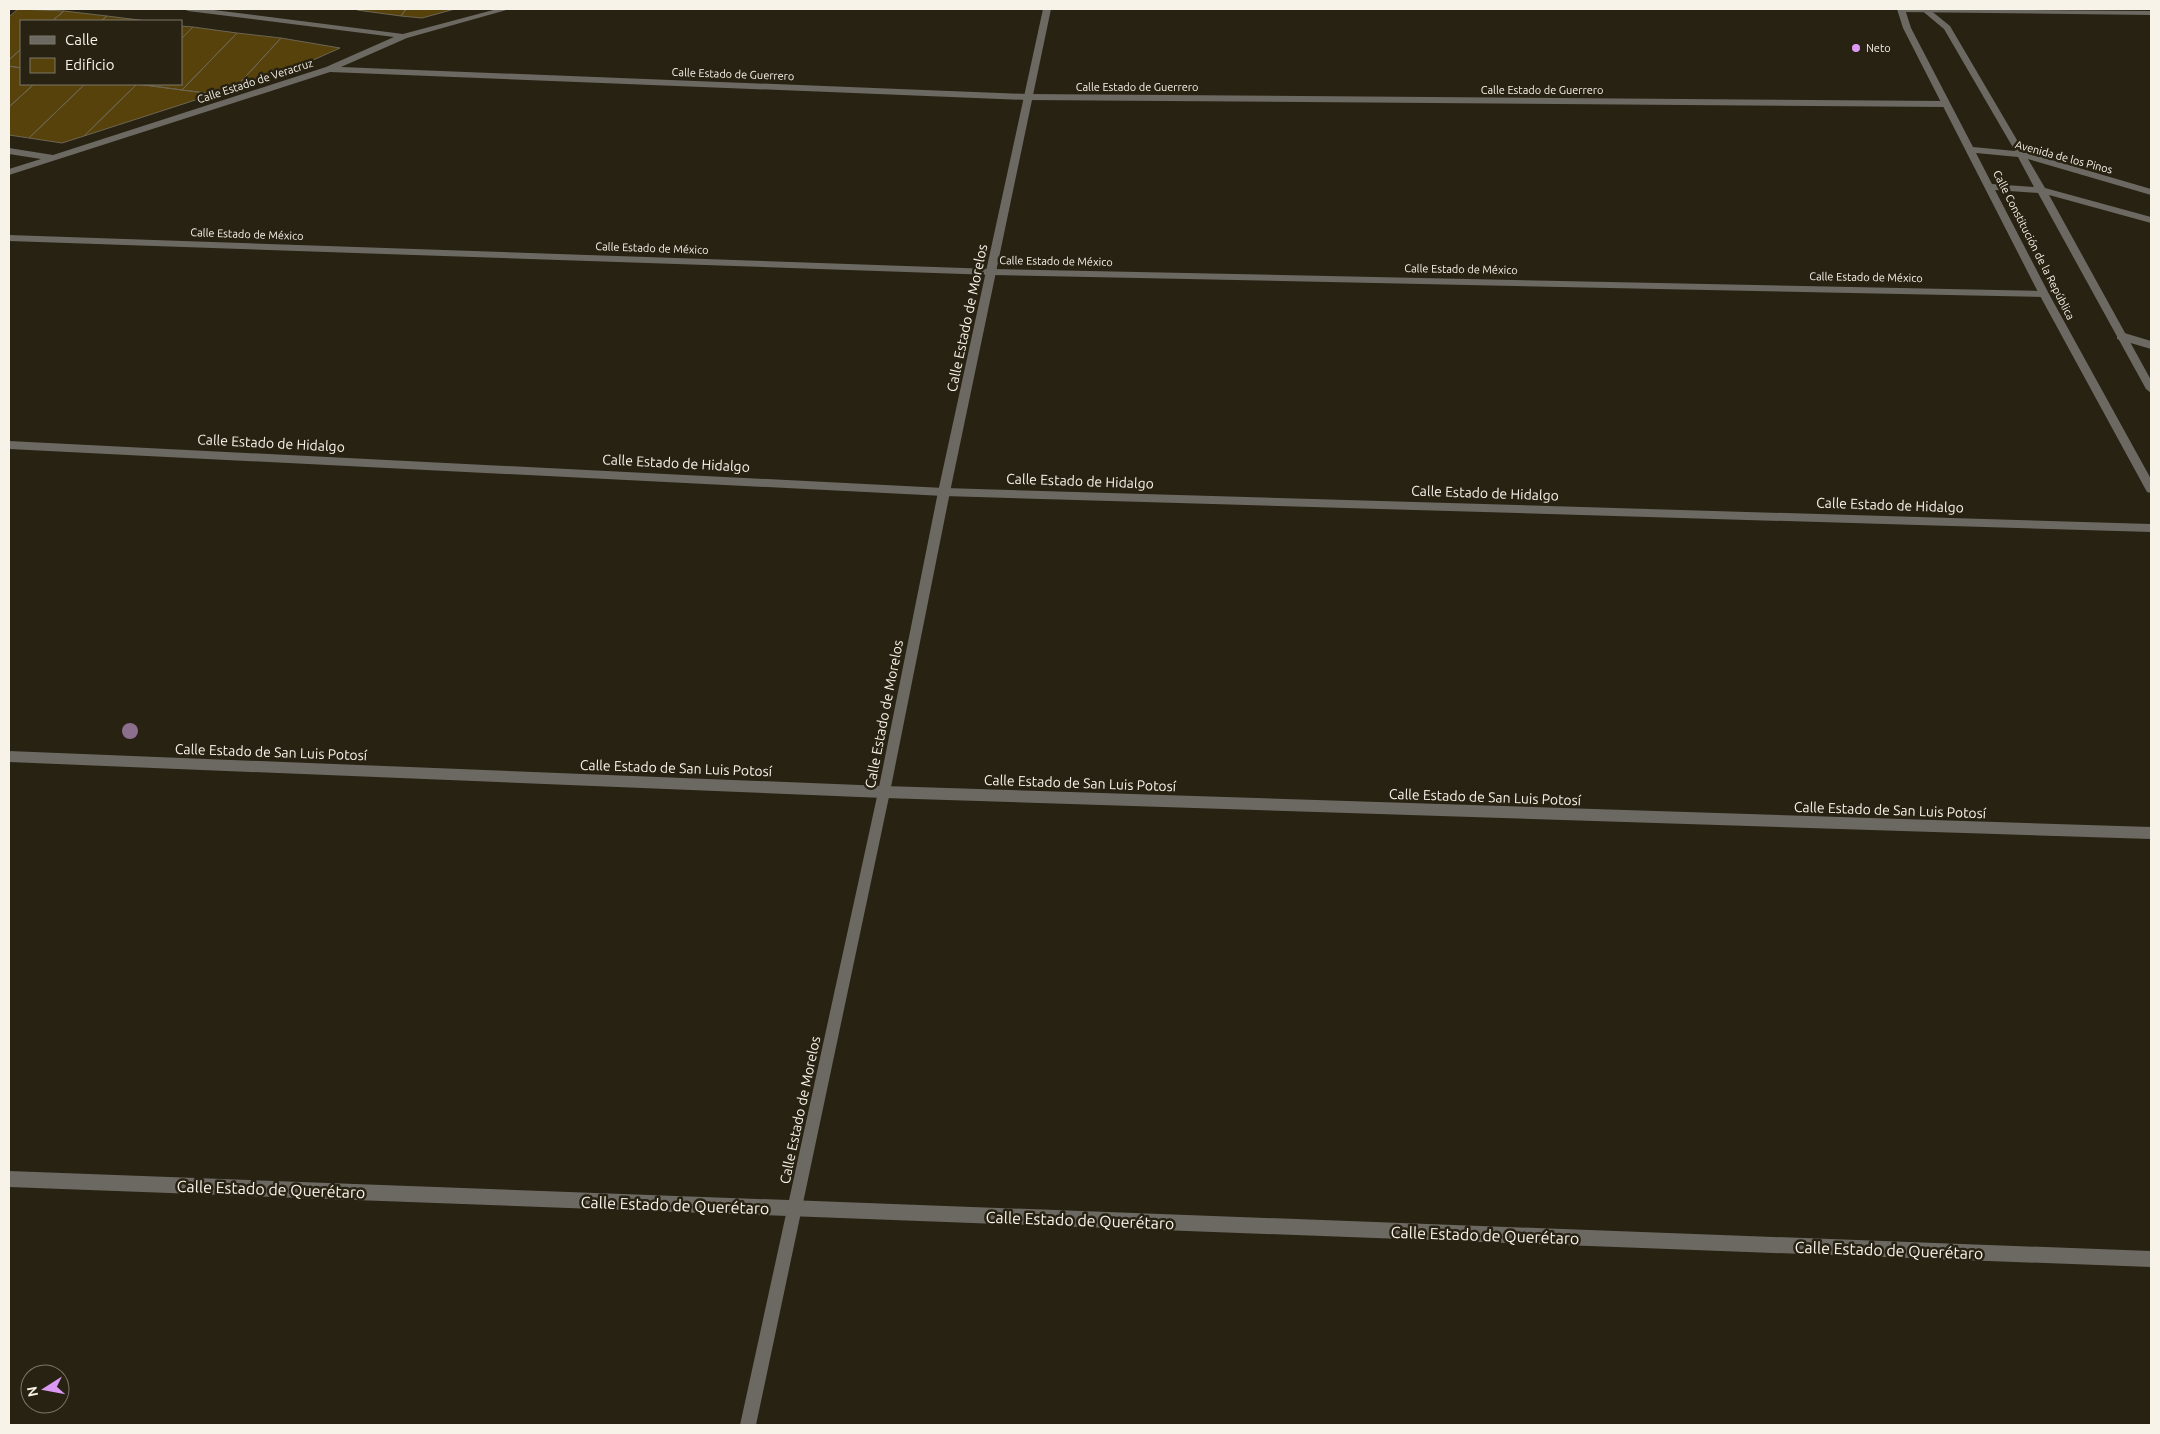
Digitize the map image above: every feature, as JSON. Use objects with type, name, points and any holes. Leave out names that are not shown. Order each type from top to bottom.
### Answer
[{"type":"street","points":[[188,9],[404,36]]},
{"type":"street","name":"Calle Estado de Veracruz","points":[[9,172],[329,69],[404,36],[492,11],[506,9]]},
{"type":"street","name":"Calle Estado de Morelos","points":[[748,1425],[884,792],[944,492],[1047,9]]},
{"type":"street","points":[[1901,10],[2151,13]]},
{"type":"street","name":"Calle Constitución de la República","points":[[1901,10],[1907,28],[1991,187],[2044,294],[2151,489]]},
{"type":"street","points":[[1926,10],[1947,28],[2021,154],[2151,389]]},
{"type":"street","name":"Calle Estado de Guerrero","points":[[329,69],[1027,97],[1946,104]]},
{"type":"street","name":"Avenida de los Pinos","points":[[1971,150],[2021,154],[2151,192]]},
{"type":"street","points":[[9,151],[55,158]]},
{"type":"street","points":[[1991,187],[2040,190],[2151,220]]},
{"type":"street","name":"Calle Estado de México","points":[[9,238],[992,272],[2044,294]]},
{"type":"street","points":[[2121,336],[2151,345]]},
{"type":"street","name":"Calle Estado de Hidalgo","points":[[9,445],[944,492],[2151,528]]},
{"type":"street","name":"Calle Estado de San Luis Potosí","points":[[9,756],[884,792],[2151,833]]},
{"type":"street","name":"Calle Estado de Querétaro","points":[[9,1179],[794,1210],[2151,1259]]},
{"type":"building","points":[[18,9],[64,11],[53,20],[20,20],[20,50],[9,60],[9,17]]},
{"type":"building","points":[[358,9],[406,9],[401,16]]},
{"type":"building","points":[[406,9],[455,9],[422,18],[401,16]]},
{"type":"building","points":[[64,11],[107,16],[102,20],[53,20]]},
{"type":"building","points":[[107,16],[139,20],[102,20]]},
{"type":"building","points":[[182,26],[193,27],[182,38]]},
{"type":"building","points":[[193,27],[237,33],[182,90],[144,85],[182,85],[182,38]]},
{"type":"building","points":[[237,33],[281,38],[236,87],[214,94],[182,90]]},
{"type":"building","points":[[281,38],[340,48],[302,65],[236,87]]},
{"type":"building","points":[[20,50],[20,68],[9,66],[9,60]]},
{"type":"building","points":[[9,66],[20,68],[20,85],[33,85],[9,107]]},
{"type":"building","points":[[33,85],[84,85],[29,138],[9,135],[9,107]]},
{"type":"building","points":[[84,85],[136,85],[84,136],[62,143],[29,138]]},
{"type":"building","points":[[136,85],[214,94],[84,136]]},
{"type":"place","name":"Neto","points":[[1856,48]]}]
